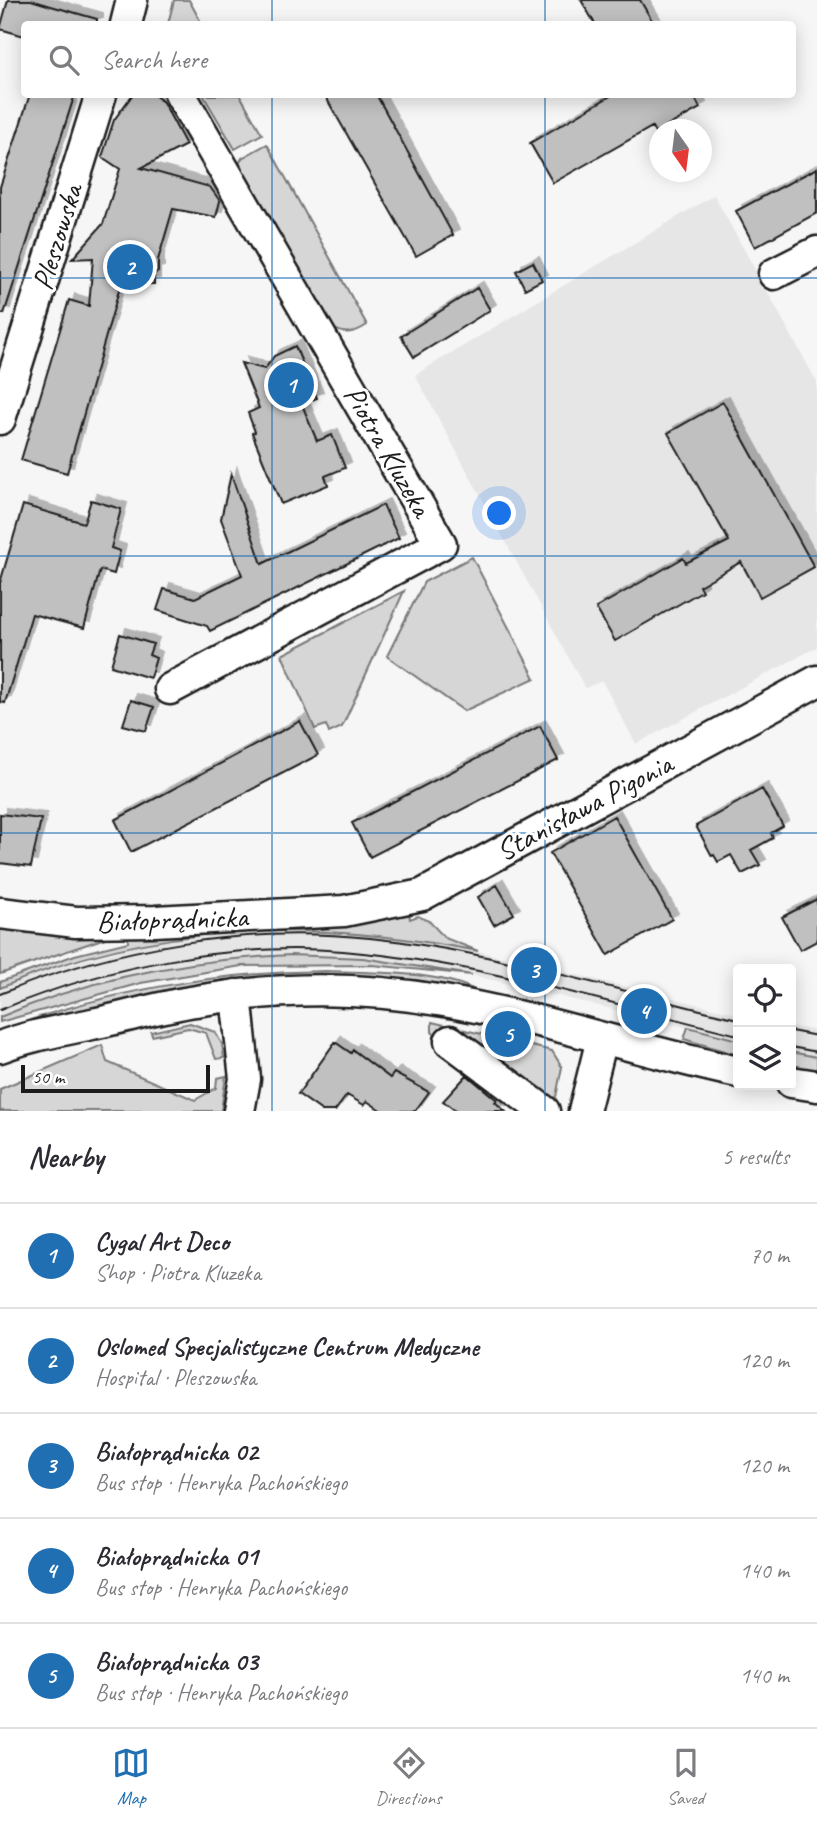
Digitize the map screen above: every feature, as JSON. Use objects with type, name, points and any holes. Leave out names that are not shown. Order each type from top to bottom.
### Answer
[{"type":"street","points":[[127,21],[132,0]]},
{"type":"street","name":"Pleszowska","points":[[0,419],[100,98]]},
{"type":"street","name":"Piotra Kluzeka","points":[[170,689],[441,544],[182,98]]},
{"type":"street","points":[[774,274],[817,252]]},
{"type":"street","name":"Stanisława Pigonia","points":[[344,911],[422,895],[817,681]]},
{"type":"street","name":"Białoprądnicka","points":[[0,913],[98,923],[344,911]]},
{"type":"street","points":[[0,1047],[37,1033],[94,1024],[157,1008],[236,995],[316,991],[408,996],[503,1012],[733,1071]]},
{"type":"street","points":[[236,995],[244,1067],[239,1111]]},
{"type":"street","points":[[0,1068],[94,1024]]},
{"type":"street","points":[[584,1111],[602,1039]]},
{"type":"street","points":[[450,1041],[544,1111]]},
{"type":"street","points":[[796,1083],[817,1086]]},
{"type":"shaded area","points":[[174,0],[189,0],[200,21],[169,21]]},
{"type":"shaded area","points":[[205,98],[242,98],[262,134],[235,149]]},
{"type":"shaded area","points":[[267,144],[367,325],[358,330],[346,332],[332,327],[237,168],[242,158]]},
{"type":"shaded area","points":[[714,195],[817,382],[817,647],[636,744],[602,681],[585,688],[415,375]]},
{"type":"shaded area","points":[[472,557],[535,678],[464,711],[387,656],[424,582]]},
{"type":"shaded area","points":[[404,591],[342,727],[329,733],[326,725],[315,729],[282,655]]},
{"type":"shaded area","points":[[409,913],[410,919],[418,916],[429,921],[445,938],[478,951],[356,934],[236,932],[176,938],[117,949],[58,966],[0,988],[0,982],[75,955],[128,942],[128,935]]},
{"type":"shaded area","points":[[0,925],[111,936],[0,974]]},
{"type":"shaded area","points":[[261,930],[378,934],[478,951],[733,1013],[733,1039],[472,975],[340,956],[233,958],[175,966],[96,984],[0,1017],[0,988],[31,975],[139,945],[199,935]]},
{"type":"shaded area","points":[[291,955],[363,958],[472,975],[372,965],[241,966],[141,983],[0,1022],[0,1017],[35,1003],[143,972],[216,961]]},
{"type":"shaded area","points":[[327,971],[428,977],[466,986],[482,994],[417,984],[0,1039],[0,1031],[39,1017],[161,986],[244,975]]},
{"type":"shaded area","points":[[432,1022],[552,1051],[562,1067],[555,1102],[440,1039],[432,1032]]},
{"type":"shaded area","points":[[190,1023],[215,1032],[222,1044],[224,1058],[216,1059],[206,1033],[188,1028],[152,1036],[151,1032]]},
{"type":"shaded area","points":[[688,1027],[733,1039],[733,1054],[684,1039]]},
{"type":"shaded area","points":[[796,1027],[817,1031],[817,1057],[796,1053]]},
{"type":"shaded area","points":[[102,1045],[107,1062],[195,1100],[216,1088],[217,1078],[226,1076],[221,1111],[0,1111],[0,1089]]},
{"type":"shaded area","points":[[796,1053],[817,1057],[817,1074],[796,1069]]},
{"type":"building","points":[[8,0],[31,0],[97,19],[21,21],[21,35],[0,29]]},
{"type":"building","points":[[581,0],[640,0],[652,21],[593,21]]},
{"type":"building","points":[[29,98],[74,98],[4,314],[0,313],[0,187]]},
{"type":"building","points":[[130,98],[158,98],[163,102],[186,145],[141,168],[210,187],[220,201],[216,217],[173,209],[158,260],[158,272],[154,273],[154,284],[121,283],[67,473],[21,460],[69,300],[89,306],[93,258],[72,259],[103,224],[120,169],[102,157],[114,120]]},
{"type":"building","points":[[326,98],[378,98],[453,235],[416,256]]},
{"type":"building","points":[[607,98],[695,98],[700,108],[680,119],[649,119],[649,129],[553,183],[530,143]]},
{"type":"building","points":[[817,168],[817,213],[755,247],[736,211]]},
{"type":"building","points":[[533,262],[542,280],[525,289],[516,271]]},
{"type":"building","points":[[477,288],[490,310],[414,357],[401,336]]},
{"type":"building","points":[[295,346],[317,398],[302,404],[309,422],[317,441],[332,435],[345,468],[325,476],[328,485],[281,504],[252,433],[255,432],[248,413],[259,408],[241,363],[265,369],[274,356]]},
{"type":"building","points":[[723,402],[814,567],[760,597],[741,562],[699,586],[702,591],[615,641],[596,608],[683,558],[686,563],[729,541],[668,433]]},
{"type":"building","points":[[231,474],[262,564],[383,505],[399,538],[210,631],[207,626],[157,610],[164,589],[195,598],[242,575],[221,519]]},
{"type":"building","points":[[91,500],[121,509],[111,548],[120,551],[114,574],[100,570],[84,628],[32,614],[5,703],[0,702],[0,583],[23,505],[84,523]]},
{"type":"building","points":[[120,634],[153,644],[149,655],[156,658],[150,678],[111,666]]},
{"type":"building","points":[[131,700],[154,707],[146,731],[123,725]]},
{"type":"building","points":[[300,721],[318,755],[131,852],[115,820]]},
{"type":"building","points":[[540,726],[558,760],[370,857],[352,823]]},
{"type":"building","points":[[762,789],[783,826],[771,833],[773,838],[751,850],[760,865],[742,874],[731,855],[718,862],[714,855],[712,856],[696,826]]},
{"type":"building","points":[[0,814],[41,819],[31,867],[0,863]]},
{"type":"building","points":[[614,816],[672,919],[608,955],[550,853]]},
{"type":"building","points":[[497,885],[514,914],[494,925],[478,897]]},
{"type":"building","points":[[817,899],[817,941],[800,950],[782,917]]},
{"type":"building","points":[[335,1042],[351,1053],[353,1050],[390,1078],[394,1073],[429,1092],[415,1111],[382,1111],[367,1101],[364,1105],[347,1095],[335,1111],[322,1111],[298,1094]]},
{"type":"building","points":[[467,1075],[497,1100],[495,1102],[505,1111],[456,1111],[443,1101]]},
{"type":"tram line","points":[[0,994],[89,963],[182,943],[229,937],[323,935],[370,938],[463,952],[733,1018]]},
{"type":"tram line","points":[[0,1010],[82,981],[168,961],[212,954],[300,949],[393,956],[443,964],[591,997],[733,1034]]},
{"type":"tram line","points":[[796,1032],[817,1036]]},
{"type":"tram line","points":[[796,1048],[817,1052]]},
{"type":"place","name":"Oslomed Specjalistyczne Centrum Medyczne","points":[[130,267]]},
{"type":"place","name":"Cygal Art Deco","points":[[291,385]]},
{"type":"place","name":"Białoprądnicka 02","points":[[534,970]]},
{"type":"place","name":"Białoprądnicka 01","points":[[644,1011]]},
{"type":"place","name":"Białoprądnicka 03","points":[[508,1034]]}]
